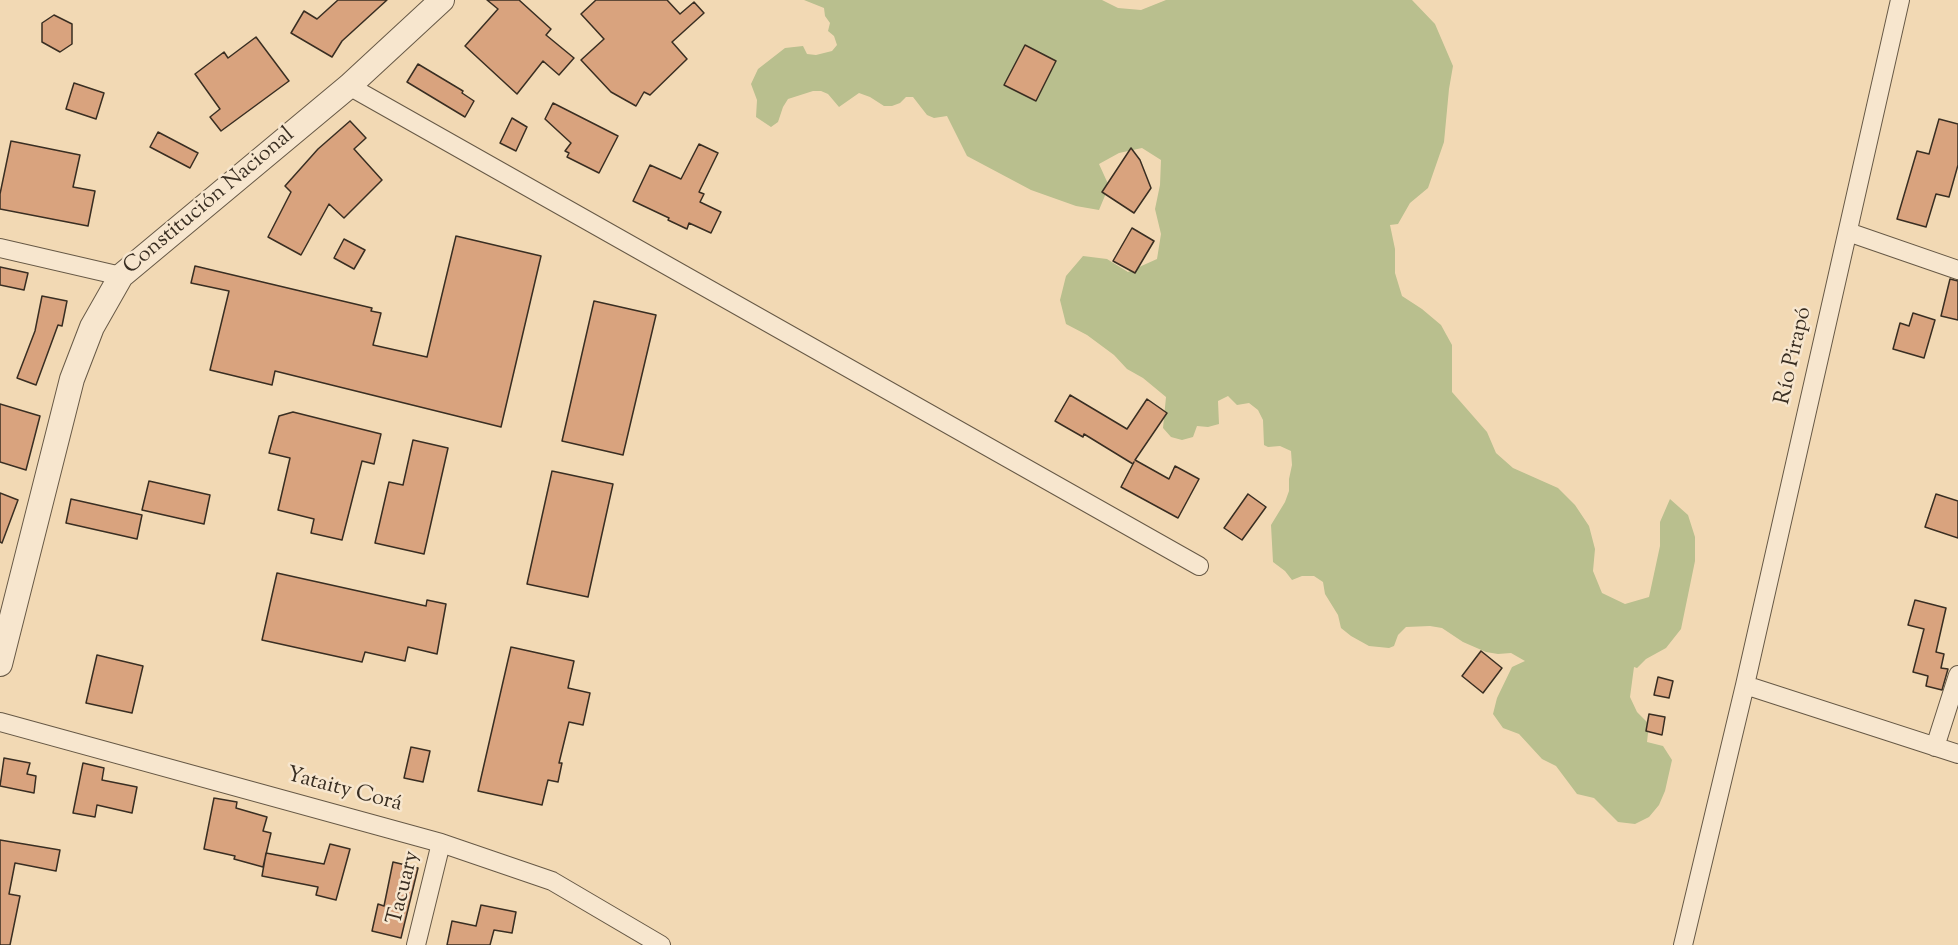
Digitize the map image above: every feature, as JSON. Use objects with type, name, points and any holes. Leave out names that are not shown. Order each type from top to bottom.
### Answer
[{"type":"street","name":"Constitución Nacional","points":[[0,664],[72,379],[92,327],[122,276],[349,86],[442,0]]},
{"type":"street","name":"Río Pirapó","points":[[1683,945],[1745,685],[1900,0]]},
{"type":"street","points":[[349,86],[1199,566]]},
{"type":"street","points":[[1848,232],[1958,270]]},
{"type":"street","points":[[0,248],[122,276]]},
{"type":"street","points":[[1935,747],[1958,675]]},
{"type":"street","points":[[1745,685],[1958,754]]},
{"type":"street","name":"Yataity Corá","points":[[0,722],[441,843],[552,881],[661,945]]},
{"type":"street","name":"Tacuary","points":[[416,945],[441,843]]},
{"type":"green space","points":[[804,0],[1102,0],[1118,8],[1141,10],[1166,0],[1412,0],[1435,24],[1453,66],[1444,142],[1428,188],[1410,203],[1398,224],[1390,225],[1395,249],[1395,273],[1402,296],[1441,325],[1452,345],[1452,392],[1487,432],[1496,453],[1513,468],[1558,488],[1575,505],[1589,526],[1595,549],[1593,571],[1602,593],[1625,604],[1649,597],[1660,546],[1660,522],[1670,499],[1688,515],[1695,537],[1695,561],[1681,629],[1666,648],[1646,659],[1637,668],[1634,667],[1630,697],[1637,712],[1649,724],[1647,742],[1663,746],[1672,760],[1665,791],[1659,805],[1649,817],[1635,824],[1618,822],[1594,798],[1577,794],[1556,766],[1542,759],[1519,734],[1503,728],[1493,714],[1497,698],[1512,667],[1525,661],[1511,653],[1486,652],[1463,642],[1442,628],[1430,626],[1406,627],[1398,635],[1394,646],[1389,648],[1369,646],[1341,628],[1338,615],[1325,594],[1323,582],[1314,576],[1302,576],[1292,580],[1273,562],[1271,525],[1289,491],[1291,451],[1280,446],[1264,445],[1263,420],[1258,410],[1249,403],[1237,405],[1228,396],[1218,401],[1219,424],[1208,427],[1197,426],[1193,437],[1182,440],[1171,437],[1163,428],[1166,397],[1143,378],[1127,369],[1114,355],[1087,335],[1066,324],[1060,300],[1066,276],[1083,256],[1107,259],[1128,272],[1157,259],[1161,234],[1155,209],[1160,185],[1161,160],[1142,148],[1119,153],[1099,164],[1109,186],[1099,210],[1076,206],[1031,190],[967,156],[947,116],[934,118],[927,115],[913,97],[906,97],[900,103],[892,106],[884,106],[859,93],[839,107],[828,94],[813,91],[788,99],[778,122],[771,127],[756,117],[757,100],[751,84],[758,69],[785,48],[803,46],[807,54],[816,55],[832,51],[837,45],[834,36],[828,31],[830,23],[825,16],[824,8]]},
{"type":"building","points":[[338,0],[387,0],[342,41],[332,57],[291,33],[304,11],[317,19]]},
{"type":"building","points":[[487,0],[519,0],[551,29],[546,35],[574,58],[559,75],[543,61],[517,94],[465,46],[498,9]]},
{"type":"building","points":[[596,0],[667,0],[680,14],[694,2],[704,13],[672,42],[687,59],[650,95],[644,92],[636,106],[611,92],[581,60],[604,39],[581,14]]},
{"type":"building","points":[[54,15],[72,24],[72,44],[60,52],[42,42],[42,23]]},
{"type":"building","points":[[256,37],[289,81],[221,131],[210,117],[220,109],[195,74],[224,52],[228,58]]},
{"type":"building","points":[[1025,45],[1056,61],[1036,101],[1004,85]]},
{"type":"building","points":[[418,64],[463,91],[462,93],[474,101],[465,117],[407,82]]},
{"type":"building","points":[[74,83],[104,93],[96,119],[66,109]]},
{"type":"building","points":[[553,103],[618,136],[599,173],[567,157],[569,153],[565,151],[571,143],[545,119]]},
{"type":"building","points":[[512,118],[527,127],[516,151],[500,143]]},
{"type":"building","points":[[1939,119],[1958,124],[1958,165],[1949,197],[1936,194],[1926,227],[1897,219],[1917,151],[1929,154]]},
{"type":"building","points":[[350,121],[366,138],[354,149],[382,180],[344,218],[329,204],[301,255],[268,237],[291,192],[285,186],[318,149]]},
{"type":"building","points":[[158,132],[198,153],[190,168],[150,147]]},
{"type":"building","points":[[11,141],[80,155],[73,187],[95,191],[88,226],[0,209],[0,194]]},
{"type":"building","points":[[699,144],[718,153],[699,192],[704,194],[700,202],[721,212],[711,233],[689,223],[687,229],[633,201],[650,165],[681,179]]},
{"type":"building","points":[[1131,148],[1140,160],[1151,188],[1134,213],[1102,192]]},
{"type":"building","points":[[1132,228],[1154,241],[1135,273],[1113,261]]},
{"type":"building","points":[[456,236],[541,256],[501,427],[275,371],[272,385],[210,370],[229,291],[191,283],[195,266],[372,308],[371,311],[381,313],[373,345],[427,357]]},
{"type":"building","points":[[344,239],[365,250],[354,269],[334,258]]},
{"type":"building","points":[[0,267],[28,273],[24,290],[0,285]]},
{"type":"building","points":[[1950,279],[1958,281],[1958,320],[1941,316]]},
{"type":"building","points":[[42,296],[67,301],[62,326],[58,325],[36,385],[17,378],[35,331]]},
{"type":"building","points":[[594,301],[656,315],[623,455],[562,441]]},
{"type":"building","points":[[1913,313],[1935,320],[1924,358],[1893,349],[1900,323],[1909,326]]},
{"type":"building","points":[[1070,395],[1127,429],[1147,399],[1167,413],[1135,460],[1169,479],[1175,466],[1199,479],[1178,518],[1121,487],[1133,464],[1084,434],[1083,437],[1055,421]]},
{"type":"building","points":[[0,404],[40,416],[26,470],[0,462]]},
{"type":"building","points":[[293,412],[381,434],[374,464],[362,461],[342,540],[311,533],[314,519],[278,510],[290,458],[269,453],[279,416]]},
{"type":"building","points":[[413,440],[448,448],[424,554],[375,543],[389,482],[403,485]]},
{"type":"building","points":[[552,471],[613,484],[588,597],[527,584]]},
{"type":"building","points":[[149,481],[210,495],[204,524],[142,510]]},
{"type":"building","points":[[0,493],[18,500],[2,543],[0,542]]},
{"type":"building","points":[[1248,494],[1266,507],[1242,540],[1224,528]]},
{"type":"building","points":[[1936,494],[1958,501],[1958,538],[1925,527]]},
{"type":"building","points":[[71,499],[142,515],[137,539],[66,523]]},
{"type":"building","points":[[277,573],[426,606],[427,600],[446,604],[437,654],[408,647],[405,661],[365,652],[362,662],[262,640]]},
{"type":"building","points":[[1915,600],[1946,608],[1936,652],[1944,654],[1941,668],[1948,669],[1942,690],[1926,686],[1928,676],[1913,672],[1924,629],[1908,625]]},
{"type":"building","points":[[511,647],[574,661],[568,688],[590,693],[583,725],[569,722],[559,763],[562,763],[558,782],[548,780],[542,805],[478,791]]},
{"type":"building","points":[[1481,651],[1502,668],[1483,693],[1462,676]]},
{"type":"building","points":[[97,655],[143,666],[132,713],[86,703]]},
{"type":"building","points":[[1658,677],[1673,681],[1669,698],[1654,695]]},
{"type":"building","points":[[1649,714],[1665,717],[1662,735],[1646,731]]},
{"type":"building","points":[[411,747],[430,751],[423,782],[404,778]]},
{"type":"building","points":[[4,758],[30,763],[27,774],[36,776],[34,793],[0,786]]},
{"type":"building","points":[[83,763],[104,768],[102,780],[137,787],[132,813],[97,805],[95,817],[73,813]]},
{"type":"building","points":[[214,798],[237,802],[236,808],[267,817],[263,831],[271,833],[263,867],[234,859],[235,856],[204,849]]},
{"type":"building","points":[[0,840],[60,850],[56,871],[15,863],[9,894],[20,896],[10,945],[0,945]]},
{"type":"building","points":[[330,844],[350,849],[336,900],[316,895],[318,887],[262,876],[266,853],[324,864]]},
{"type":"building","points":[[393,862],[418,868],[401,938],[372,931],[378,904],[384,906]]},
{"type":"building","points":[[481,905],[516,912],[512,933],[494,930],[490,945],[447,945],[452,921],[476,926]]}]
